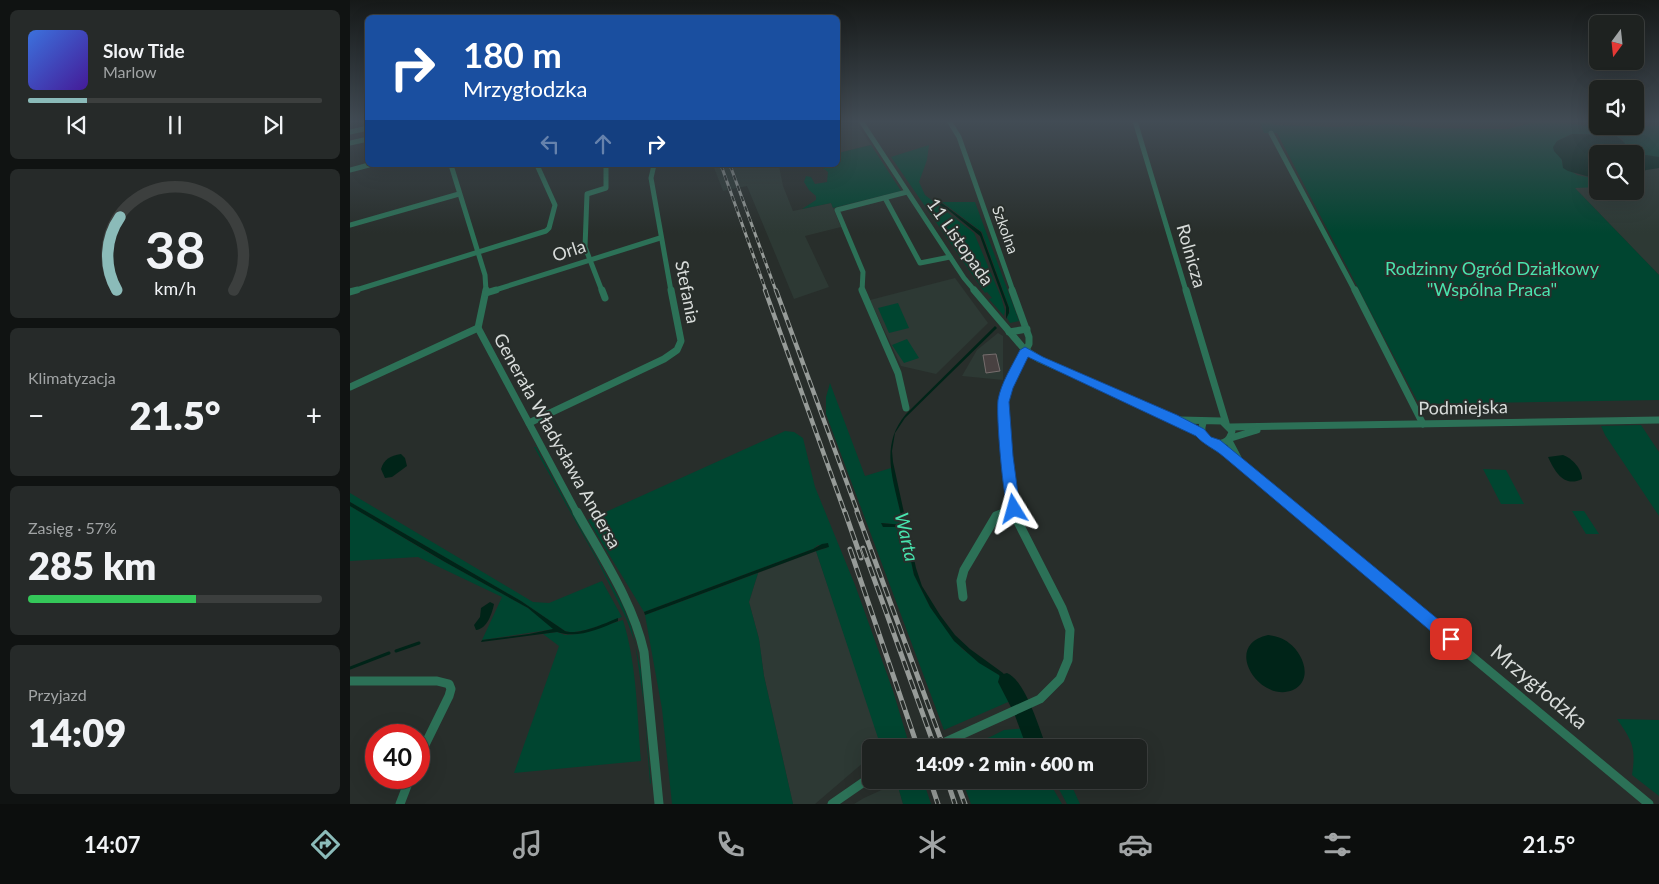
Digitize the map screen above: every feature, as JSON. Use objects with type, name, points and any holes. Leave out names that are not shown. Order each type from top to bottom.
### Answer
[{"type":"street","name":"11 Listopada","points":[[885,159],[964,278],[1025,350]]},
{"type":"street","name":"Szkolna","points":[[952,739],[1036,701],[1048,692],[1063,674],[1070,649],[1070,633],[1062,608],[1025,536],[1014,509],[1006,456],[1004,402],[1007,388],[1030,340],[966,159]]},
{"type":"street","name":"Rolnicza","points":[[1146,159],[1228,425]]},
{"type":"street","points":[[1285,159],[1336,253],[1423,424]]},
{"type":"street","points":[[350,170],[365,166]]},
{"type":"street","name":"Generała Władysława Andersa","points":[[452,167],[485,275],[486,293],[478,328],[634,616],[644,652],[659,804]]},
{"type":"street","points":[[350,292],[543,232],[549,228],[555,204],[538,167]]},
{"type":"street","points":[[605,298],[589,260],[584,240],[587,194],[606,188],[606,167]]},
{"type":"street","name":"Stefania","points":[[529,423],[664,359],[679,349],[681,342],[660,238],[651,178],[654,167]]},
{"type":"street","points":[[906,408],[898,373],[863,294],[861,288],[863,272],[838,210],[907,192]]},
{"type":"street","points":[[350,225],[459,194]]},
{"type":"street","points":[[885,198],[920,263],[950,257]]},
{"type":"street","name":"Orla","points":[[486,293],[660,238]]},
{"type":"street","points":[[350,387],[478,328]]},
{"type":"street","points":[[1007,330],[1027,329]]},
{"type":"street","points":[[1025,350],[1039,359],[1173,418],[1200,432],[1207,440],[1216,444],[1230,440],[1232,435],[1228,425],[1214,419],[1204,421],[1173,418]]},
{"type":"street","points":[[1214,419],[1219,400]]},
{"type":"street","name":"Podmiejska","points":[[1228,425],[1267,428],[1659,420]]},
{"type":"street","points":[[1200,432],[1204,421]]},
{"type":"street","name":"Podmiejska","points":[[1230,440],[1267,428]]},
{"type":"street","name":"Mrzygłodzka","points":[[1230,440],[1242,465]]},
{"type":"street","name":"Mrzygłodzka","points":[[1216,444],[1649,804]]},
{"type":"street","points":[[963,596],[961,581],[964,570],[987,530],[996,516],[1014,509]]},
{"type":"street","points":[[350,681],[437,681],[449,684],[451,689],[449,696],[430,735]]},
{"type":"street","points":[[832,804],[862,784]]},
{"type":"street","points":[[400,804],[406,789]]},
{"type":"shaded area","points":[[714,167],[779,167],[783,186],[793,211],[831,203],[841,227],[805,236],[829,287],[794,299],[747,186],[723,191]]},
{"type":"shaded area","points":[[1659,168],[1659,275],[1574,187],[1589,187],[1589,200],[1644,200],[1644,171]]},
{"type":"shaded area","points":[[955,278],[988,323],[936,374],[901,366],[870,300]]},
{"type":"shaded area","points":[[998,333],[1003,336],[1003,380],[962,376],[977,350]]},
{"type":"shaded area","points":[[816,551],[879,739],[862,739],[862,764],[815,804],[793,804],[764,676],[759,639],[749,602],[758,573]]},
{"type":"shaded area","points":[[884,789],[899,789],[903,804],[854,804]]},
{"type":"green space","points":[[840,159],[880,159],[901,191],[833,208],[831,203],[802,209],[816,200],[816,196],[804,182],[806,176],[811,177],[815,184],[827,182],[828,172],[822,167],[840,167]]},
{"type":"green space","points":[[892,159],[927,159],[919,182],[925,195],[974,233],[1001,297],[1005,311],[1004,316],[989,299],[992,298],[987,292],[985,293]]},
{"type":"green space","name":"Rodzinny Ogród Działkowy \"Wspólna Praca\"","points":[[1290,159],[1561,159],[1563,166],[1577,175],[1589,177],[1589,187],[1575,188],[1659,275],[1659,400],[1419,404]]},
{"type":"green space","points":[[942,202],[975,202],[1019,321],[1010,323],[1007,318],[1010,311],[1009,307],[982,232]]},
{"type":"green space","points":[[898,303],[909,328],[889,333],[878,308]]},
{"type":"green space","points":[[907,339],[919,358],[904,363],[892,345]]},
{"type":"green space","points":[[830,383],[865,476],[891,468],[903,525],[882,523],[883,527],[900,526],[904,529],[914,575],[930,607],[962,649],[999,675],[1015,699],[944,730],[826,414],[826,397]]},
{"type":"green space","points":[[1641,425],[1659,452],[1659,516],[1605,435],[1601,426]]},
{"type":"green space","points":[[785,431],[794,432],[803,438],[815,487],[855,585],[893,691],[907,739],[878,739],[816,551],[827,548],[818,545],[813,549],[644,612],[588,520]]},
{"type":"green space","points":[[534,447],[536,447],[622,604],[631,626],[634,641],[626,618],[597,560]]},
{"type":"green space","points":[[1483,469],[1506,470],[1524,504],[1501,504]]},
{"type":"green space","points":[[350,493],[533,602],[549,603],[602,581],[622,617],[577,632],[565,631],[521,601],[350,502]]},
{"type":"green space","points":[[350,506],[434,556],[528,608],[554,629],[482,640],[502,597],[418,557],[350,561]]},
{"type":"green space","points":[[1572,511],[1584,511],[1599,534],[1586,534]]},
{"type":"green space","points":[[758,573],[749,602],[759,639],[764,676],[793,804],[672,804],[662,709],[645,615]]},
{"type":"green space","points":[[623,620],[634,672],[641,761],[514,773],[559,646],[543,634],[557,632],[565,635],[578,634]]},
{"type":"green space","points":[[635,646],[641,671],[651,783],[650,784],[644,705]]},
{"type":"green space","points":[[1617,719],[1659,720],[1659,796],[1632,775],[1634,758],[1632,746]]},
{"type":"green space","points":[[1028,728],[1031,739],[985,739],[1004,730]]},
{"type":"green space","points":[[899,789],[926,789],[931,804],[903,804]]},
{"type":"green space","points":[[965,789],[1053,789],[1062,804],[971,804]]},
{"type":"green space","points":[[1059,789],[1073,789],[1080,804],[1067,804]]},
{"type":"water","points":[[1561,159],[1589,159],[1589,177],[1563,168]]},
{"type":"water","points":[[1644,159],[1659,159],[1659,168],[1644,171]]},
{"type":"water","points":[[939,201],[981,232],[1009,308],[1006,319],[1006,307],[980,236],[942,207],[937,202]]},
{"type":"water","points":[[995,326],[997,328],[905,418],[895,433],[892,451],[916,568],[922,586],[955,635],[970,649],[1003,673],[1019,697],[1015,699],[999,675],[979,663],[954,641],[930,607],[914,575],[904,529],[900,527],[883,527],[881,523],[903,525],[893,482],[890,454],[892,440],[897,427],[906,414]]},
{"type":"water","points":[[401,454],[405,458],[407,466],[392,477],[385,478],[381,469],[386,460]]},
{"type":"water","points":[[1563,455],[1576,464],[1582,479],[1576,481],[1565,480],[1557,473],[1548,457]]},
{"type":"water","points":[[350,502],[521,601],[565,631],[577,632],[618,618],[618,621],[580,634],[557,632],[481,642],[482,640],[553,629],[528,608],[350,506]]},
{"type":"water","points":[[828,543],[829,547],[645,615],[644,612]]},
{"type":"water","points":[[490,602],[494,604],[486,624],[476,630],[474,625],[480,617],[481,608]]},
{"type":"water","points":[[1268,635],[1287,641],[1294,647],[1302,660],[1305,673],[1303,680],[1293,690],[1281,692],[1269,689],[1250,672],[1247,650],[1254,641]]},
{"type":"building","points":[[996,354],[1000,371],[986,373],[983,355]]},
{"type":"waterway","points":[[396,651],[419,643]]},
{"type":"waterway","points":[[350,668],[389,653]]},
{"type":"waterway","name":"Warta","points":[[1007,682],[1022,708],[1034,739]]},
{"type":"railway","points":[[722,167],[766,291]]},
{"type":"railway","points":[[731,167],[776,291]]},
{"type":"railway","points":[[765,290],[845,513]]},
{"type":"railway","points":[[776,290],[858,513]]},
{"type":"railway","points":[[845,512],[861,558]]},
{"type":"railway","points":[[857,512],[941,739]]},
{"type":"railway","points":[[863,548],[932,739]]},
{"type":"railway","points":[[850,549],[915,739]]},
{"type":"railway","points":[[933,789],[938,804]]},
{"type":"railway","points":[[950,789],[955,804]]},
{"type":"railway","points":[[959,789],[965,804]]},
{"type":"route","points":[[1014,509],[1006,456],[1004,402],[1007,388],[1025,350],[1039,359],[1173,418],[1200,432],[1207,440],[1229,453],[1451,639]]}]
